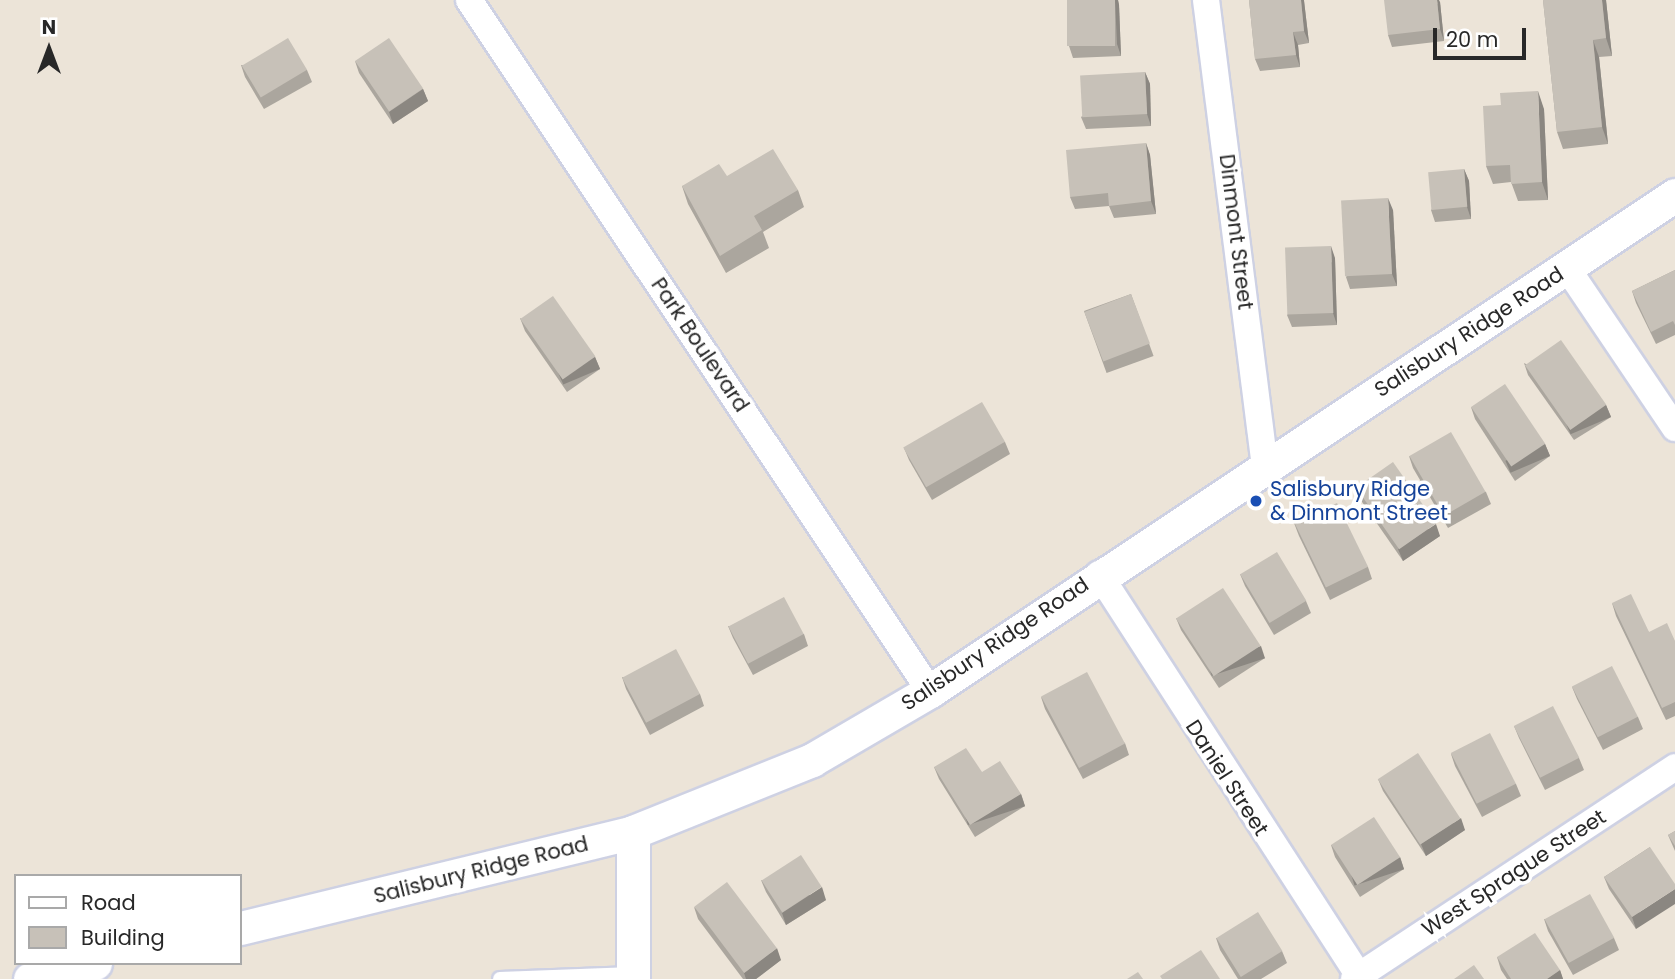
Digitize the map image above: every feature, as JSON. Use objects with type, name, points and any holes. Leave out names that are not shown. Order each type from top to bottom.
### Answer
[{"type":"street","name":"Park Boulevard","points":[[469,0],[930,691]]},
{"type":"street","name":"Dinmont Street","points":[[1206,0],[1265,464]]},
{"type":"street","name":"Salisbury Ridge Road","points":[[242,928],[633,832],[812,760],[930,691],[1099,574],[1675,195]]},
{"type":"street","points":[[1567,268],[1675,428]]},
{"type":"street","name":"Daniel Street","points":[[1099,574],[1358,978]]},
{"type":"street","name":"West Sprague Street","points":[[1358,978],[1675,767]]},
{"type":"street","points":[[633,832],[633,976]]},
{"type":"street","points":[[30,979],[87,965]]},
{"type":"lane","points":[[500,979],[633,976]]},
{"type":"building","points":[[1067,0],[1115,0],[1115,46],[1067,46]]},
{"type":"building","points":[[1249,0],[1301,0],[1304,31],[1293,32],[1296,55],[1255,59]]},
{"type":"building","points":[[1384,0],[1437,0],[1440,29],[1388,35]]},
{"type":"building","points":[[1543,0],[1602,0],[1606,38],[1593,40],[1602,127],[1557,132]]},
{"type":"building","points":[[288,38],[307,70],[261,98],[242,66]]},
{"type":"building","points":[[389,38],[423,89],[389,111],[355,61]]},
{"type":"building","points":[[1145,72],[1147,114],[1082,117],[1080,75]]},
{"type":"building","points":[[1538,91],[1542,182],[1511,184],[1510,165],[1486,166],[1483,106],[1501,105],[1500,93]]},
{"type":"building","points":[[1146,143],[1151,201],[1109,206],[1108,193],[1070,197],[1066,150]]},
{"type":"building","points":[[773,149],[798,190],[754,216],[762,230],[720,256],[682,186],[719,164],[727,176]]},
{"type":"building","points":[[1464,169],[1467,207],[1431,210],[1428,172]]},
{"type":"building","points":[[1388,198],[1392,274],[1345,276],[1341,200]]},
{"type":"building","points":[[1331,246],[1333,313],[1287,315],[1285,248]]},
{"type":"building","points":[[1675,270],[1675,325],[1673,321],[1651,332],[1632,291]]},
{"type":"building","points":[[1131,294],[1150,343],[1103,361],[1084,312]]},
{"type":"building","points":[[553,296],[595,357],[563,380],[520,319]]},
{"type":"building","points":[[1561,340],[1606,405],[1570,430],[1525,365]]},
{"type":"building","points":[[1505,384],[1545,444],[1511,467],[1471,407]]},
{"type":"building","points":[[982,402],[1005,442],[926,487],[903,448]]},
{"type":"building","points":[[1451,432],[1486,492],[1444,516],[1409,456]]},
{"type":"building","points":[[1393,462],[1436,523],[1399,549],[1356,488]]},
{"type":"building","points":[[1337,503],[1368,567],[1326,587],[1295,524]]},
{"type":"building","points":[[1277,552],[1306,601],[1269,623],[1240,574]]},
{"type":"building","points":[[1223,588],[1261,646],[1214,676],[1176,618]]},
{"type":"building","points":[[1631,594],[1649,632],[1667,623],[1675,641],[1675,702],[1662,708],[1612,603]]},
{"type":"building","points":[[784,597],[804,634],[748,664],[728,627]]},
{"type":"building","points":[[676,649],[700,694],[646,723],[622,678]]},
{"type":"building","points":[[1612,666],[1638,717],[1598,737],[1572,686]]},
{"type":"building","points":[[1087,672],[1125,744],[1079,768],[1041,696]]},
{"type":"building","points":[[1553,706],[1579,758],[1540,778],[1514,726]]},
{"type":"building","points":[[1490,733],[1516,784],[1477,804],[1451,753]]},
{"type":"building","points":[[966,748],[982,772],[1000,761],[1021,794],[970,825],[934,767]]},
{"type":"building","points":[[1418,753],[1460,818],[1420,845],[1378,779]]},
{"type":"building","points":[[1374,817],[1400,857],[1357,885],[1331,845]]},
{"type":"building","points":[[1675,831],[1675,846],[1668,835]]},
{"type":"building","points":[[1650,847],[1675,884],[1675,889],[1632,917],[1604,877]]},
{"type":"building","points":[[801,855],[822,887],[782,912],[762,881]]},
{"type":"building","points":[[727,882],[777,948],[744,973],[694,907]]},
{"type":"building","points":[[1590,894],[1614,938],[1569,963],[1545,919]]},
{"type":"building","points":[[1258,912],[1282,951],[1241,977],[1216,938]]},
{"type":"building","points":[[1535,933],[1560,970],[1547,979],[1511,979],[1497,957]]},
{"type":"building","points":[[1201,950],[1220,979],[1162,979],[1160,976]]},
{"type":"building","points":[[1474,965],[1484,979],[1454,979]]},
{"type":"building","points":[[1138,972],[1143,979],[1127,979]]},
{"type":"place","name":"Salisbury Ridge & Dinmont Street","points":[[1256,501]]}]
